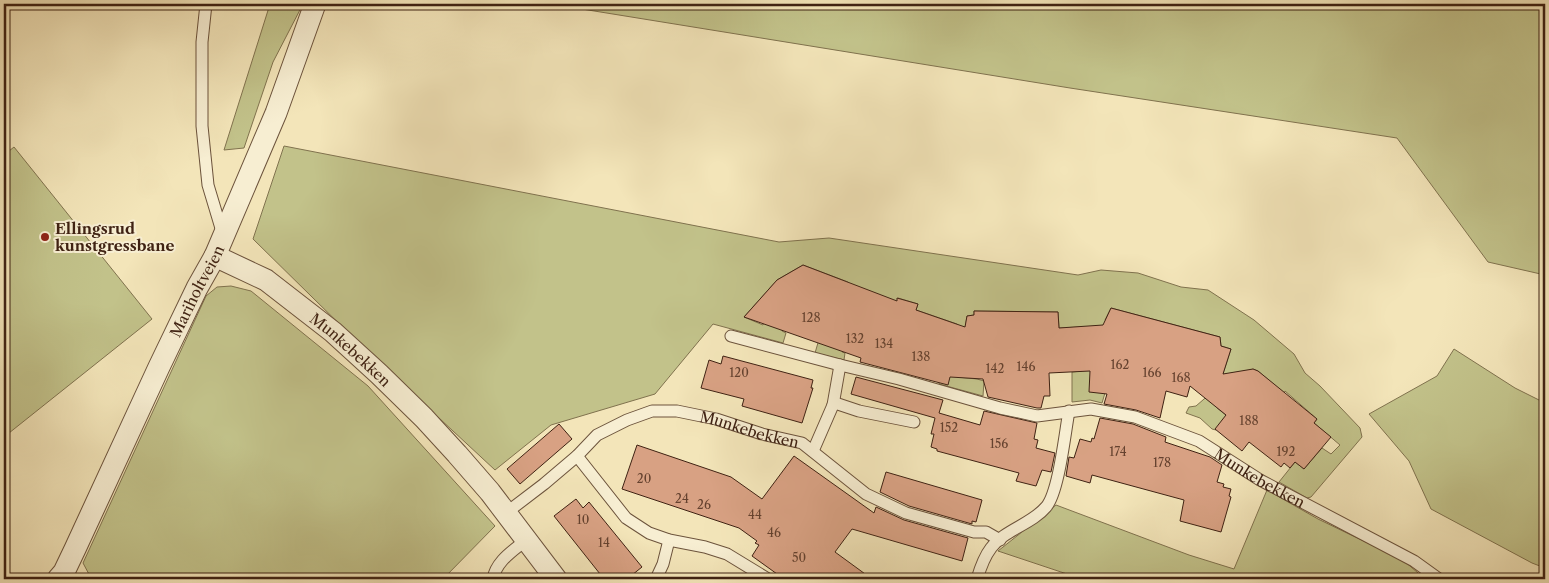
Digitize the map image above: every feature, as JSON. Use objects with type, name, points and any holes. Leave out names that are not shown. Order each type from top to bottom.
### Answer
[{"type":"street","name":"Mariholtveien","points":[[66,577],[158,367],[224,236],[276,113],[315,4]]},
{"type":"street","name":"Munkebekken","points":[[215,256],[266,280],[333,332],[424,418],[464,461],[556,579]]},
{"type":"lane","points":[[206,4],[202,42],[202,126],[208,185],[224,236]]},
{"type":"lane","name":"Munkebekken","points":[[731,336],[840,366],[899,379],[1000,408],[1037,416],[1069,410],[1091,409],[1135,417],[1199,441],[1260,480],[1414,561],[1439,579]]},
{"type":"lane","points":[[813,451],[832,404],[840,366]]},
{"type":"lane","points":[[832,404],[835,403],[859,411],[914,422]]},
{"type":"lane","points":[[977,579],[992,547],[1033,519],[1047,506],[1055,488],[1069,410]]},
{"type":"lane","name":"Munkebekken","points":[[506,513],[577,456],[597,435],[627,420],[652,411],[677,411],[716,419],[762,434],[802,443],[866,494],[899,510],[974,532],[986,532],[1000,540]]},
{"type":"lane","points":[[577,456],[626,518],[649,533],[669,540],[705,547],[727,554],[768,579]]},
{"type":"lane","points":[[493,579],[496,568],[506,556],[526,540]]},
{"type":"lane","points":[[656,579],[663,564],[669,540]]},
{"type":"green space","points":[[270,4],[303,4],[273,62],[244,148],[224,150]]},
{"type":"green space","points":[[551,4],[1545,4],[1545,275],[1488,262],[1397,138],[1070,88]]},
{"type":"green space","points":[[284,146],[779,242],[829,238],[1078,275],[1101,270],[1138,273],[1181,287],[1208,290],[1254,320],[1294,354],[1305,373],[1360,428],[1362,437],[1311,497],[1307,498],[1279,482],[1295,462],[1304,469],[1322,448],[1331,454],[1340,445],[1314,423],[1317,419],[1285,391],[1284,393],[1253,369],[1245,372],[1217,408],[1227,416],[1216,430],[1212,429],[1200,418],[1186,413],[1189,407],[1196,406],[1219,386],[1231,349],[1221,346],[1220,337],[1111,308],[1105,320],[1109,321],[1105,393],[1102,403],[1090,400],[1072,402],[1072,372],[1082,371],[1080,327],[1059,328],[1058,312],[974,311],[974,315],[967,316],[957,377],[984,381],[983,396],[939,384],[945,364],[943,364],[957,324],[916,310],[918,304],[898,298],[897,301],[847,338],[842,352],[845,353],[844,360],[815,353],[820,336],[848,282],[803,265],[777,280],[744,317],[763,325],[768,311],[785,319],[782,331],[786,333],[783,343],[713,324],[655,394],[551,425],[495,470],[369,353],[253,239]]},
{"type":"green space","name":"Ellingsrud kunstgressbane","points":[[14,147],[152,319],[4,437],[4,155]]},
{"type":"green space","points":[[231,286],[251,291],[368,386],[495,526],[443,579],[91,578],[83,563],[206,296],[217,287]]},
{"type":"green space","points":[[1454,349],[1515,388],[1545,403],[1545,568],[1532,563],[1431,509],[1409,461],[1369,414],[1437,376]]},
{"type":"green space","points":[[1267,490],[1318,519],[1403,560],[1425,579],[1082,579],[998,551],[1056,505],[1189,555],[1234,569]]},
{"type":"building","points":[[803,265],[897,301],[897,298],[918,304],[916,310],[965,327],[967,316],[974,315],[974,311],[1058,312],[1059,328],[1103,325],[1111,308],[1220,337],[1221,346],[1231,349],[1223,374],[1253,369],[1258,371],[1317,419],[1314,423],[1331,437],[1304,469],[1295,462],[1290,468],[1284,463],[1281,467],[1249,442],[1242,451],[1215,429],[1226,415],[1190,386],[1187,397],[1166,391],[1160,418],[1136,410],[1104,404],[1107,394],[1089,392],[1090,371],[1049,373],[1050,396],[1044,396],[1041,408],[1037,408],[988,397],[983,379],[950,377],[948,385],[860,362],[861,358],[744,317],[777,280]]},
{"type":"building","points":[[723,356],[813,380],[811,388],[813,388],[802,423],[742,406],[744,399],[701,388],[709,360],[721,364]]},
{"type":"building","points":[[856,377],[943,400],[939,413],[980,425],[984,411],[1037,423],[1034,439],[1038,440],[1036,448],[1055,453],[1051,472],[1042,470],[1036,486],[1016,481],[1019,473],[937,451],[937,449],[931,447],[934,434],[931,434],[935,418],[851,394]]},
{"type":"building","points":[[1100,418],[1133,424],[1166,437],[1165,442],[1210,457],[1222,465],[1217,482],[1224,484],[1223,487],[1231,489],[1229,496],[1231,497],[1221,532],[1180,521],[1184,500],[1092,475],[1090,483],[1066,476],[1069,457],[1074,458],[1080,439],[1091,442],[1092,438],[1094,439]]},
{"type":"building","points":[[559,424],[572,439],[520,484],[507,469]]},
{"type":"building","points":[[637,445],[731,477],[762,499],[794,456],[874,513],[876,507],[904,520],[968,538],[962,561],[852,529],[835,552],[872,579],[784,579],[752,556],[759,545],[755,543],[757,541],[739,528],[622,489]]},
{"type":"building","points":[[886,472],[982,500],[976,522],[972,521],[972,524],[909,506],[880,492]]},
{"type":"building","points":[[576,499],[583,508],[589,502],[642,567],[627,579],[604,579],[554,516]]},
{"type":"place","name":"Ellingsrud kunstgressbane","points":[[45,237]]}]
